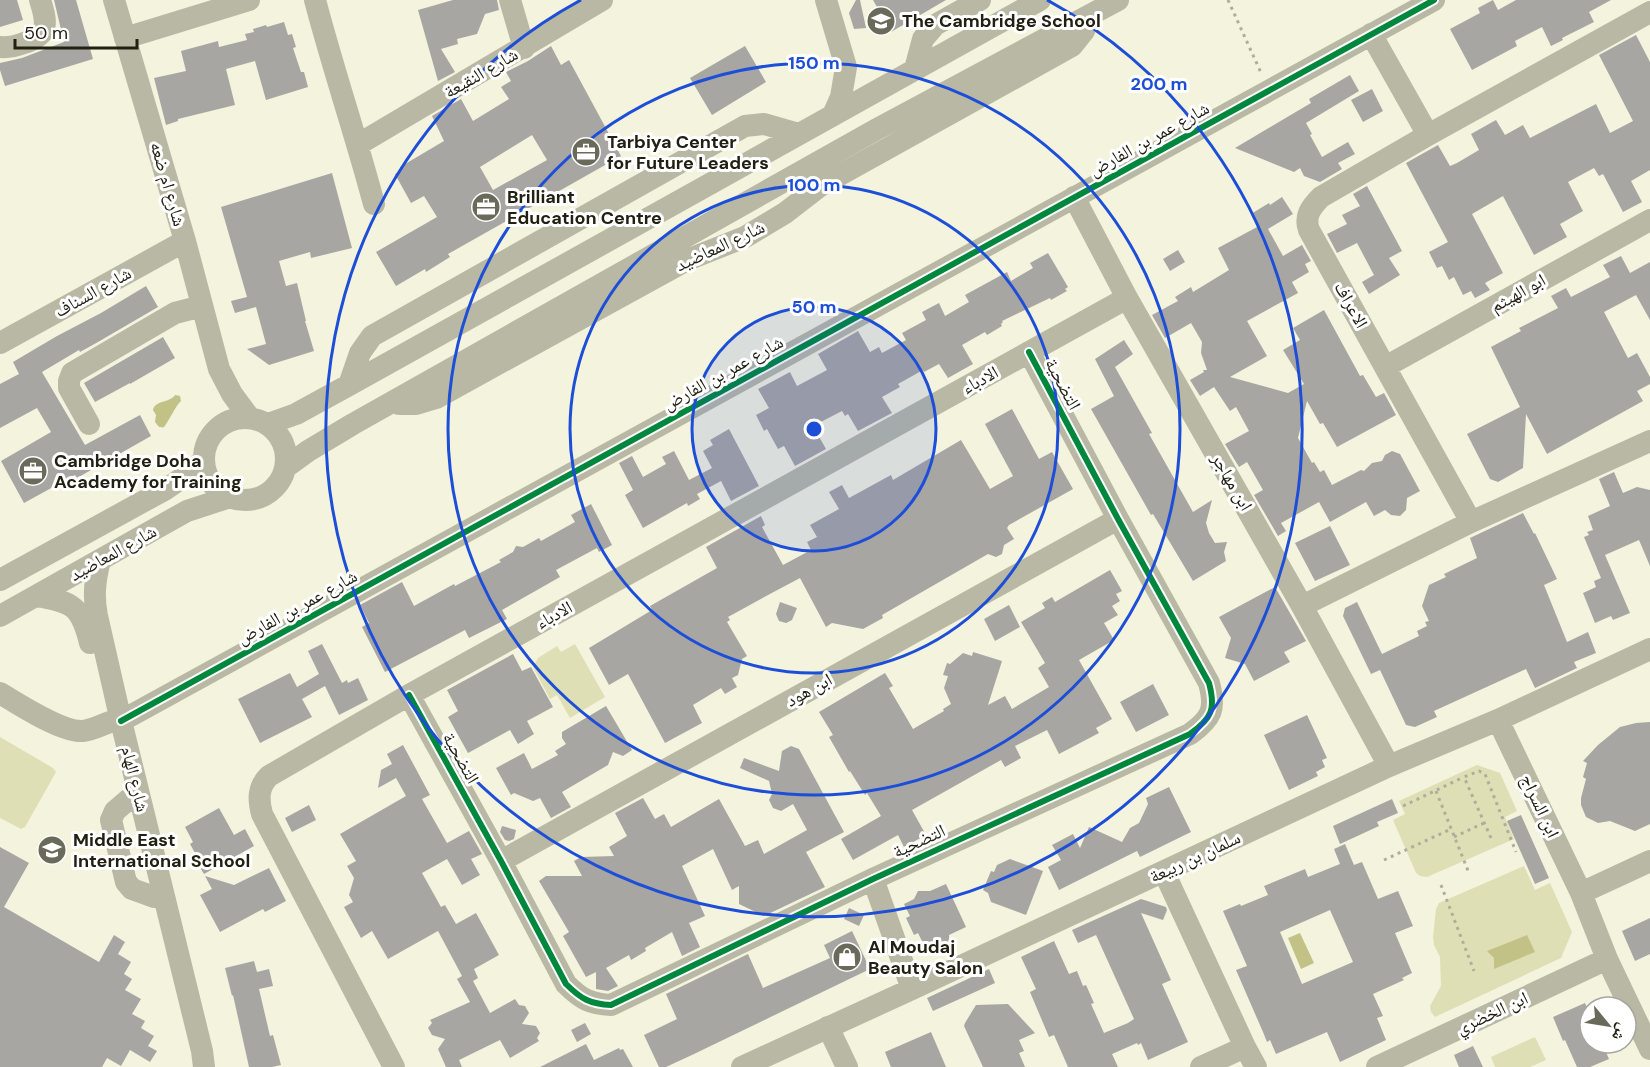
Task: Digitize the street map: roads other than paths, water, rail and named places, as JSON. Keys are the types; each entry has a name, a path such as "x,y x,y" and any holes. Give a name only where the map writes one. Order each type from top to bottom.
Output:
{"street":[{"path":"0,47 7,48 37,39 42,33 46,19 40,0"},
{"name":"شارع ام ضعه","path":"114,0 185,241 219,369 232,394 258,421"},
{"path":"125,38 249,0"},
{"path":"315,0 374,204"},
{"path":"510,0 524,48"},
{"name":"شارع النقيعة","path":"358,144 602,0"},
{"path":"826,0 846,67 841,97 833,115"},
{"path":"258,421 277,432 284,443 286,467 280,481 271,491 258,498 244,500 230,497 217,489 207,475 204,460 209,438 231,420 258,421 296,414 1040,0"},
{"name":"شارع المعاضيد","path":"286,467 308,451 389,404 877,129 1118,0"},
{"name":"شارع عمر بن الفارض","path":"0,693 66,728 84,731 115,721 1434,0"},
{"path":"915,69 923,39 935,25 972,2"},
{"name":"الاعراف","path":"1471,522 1309,230 1307,224 1309,211 1321,197 1650,12"},
{"path":"1371,34 1428,135"},
{"path":"846,67 865,80 885,86"},
{"path":"350,385 360,353 372,336 746,126 764,124 799,134"},
{"name":"ابن مهاجر","path":"1074,197 1127,298 1302,606 1389,766"},
{"name":"ابو الهيثم","path":"1385,367 1650,220"},
{"name":"شارع السناف","path":"0,343 185,241"},
{"name":"الادباء","path":"394,1067 262,813 259,799 264,781 409,696 1127,298"},
{"path":"89,424 69,388 72,374 175,313 202,306"},
{"name":"التضحية","path":"409,696 501,861 566,984 576,995 587,1001 611,1005 873,879 1190,734 1202,725 1209,715 1214,701 1209,683 1029,352"},
{"name":"شارع ام ضعه","path":"216,430 220,407 219,369"},
{"path":"1302,606 1471,522 1650,441"},
{"name":"شارع المعاضيد","path":"0,580 166,489 204,460"},
{"name":"شارع المعاضيد","path":"0,616 187,511 230,497"},
{"name":"ابن هود","path":"501,861 1118,519"},
{"name":"شارع الهام","path":"100,560 95,581 94,601 129,799 192,1048 202,1067"},
{"name":"شارع الهام","path":"36,596 65,603 77,610 85,621 115,721 202,1051 202,1067"},
{"name":"سلمان بن ربيعة","path":"741,1067 1389,766 1498,720 1650,649"},
{"name":"ابن السراج","path":"1498,720 1581,893 1607,959 1650,1050"},
{"path":"1581,893 1650,861"},
{"path":"1164,872 1256,1067"},
{"path":"873,879 912,989"},
{"name":"ابن الخضري","path":"1377,1067 1607,959"},
{"path":"828,1027 847,1067"},
{"path":"1201,1067 1245,1047"},
{"path":"1645,1067 1650,1065"}],"place":[{"name":"The Cambridge School","path":"881,21"},
{"name":"Tarbiya Center for Future Leaders","path":"586,152"},
{"name":"Brilliant Education Centre","path":"486,207"},
{"name":"Cambridge Doha Academy for Training","path":"33,471"},
{"name":"Middle East International School","path":"52,850"},
{"name":"Al Moudaj Beauty Salon","path":"847,957"}]}
